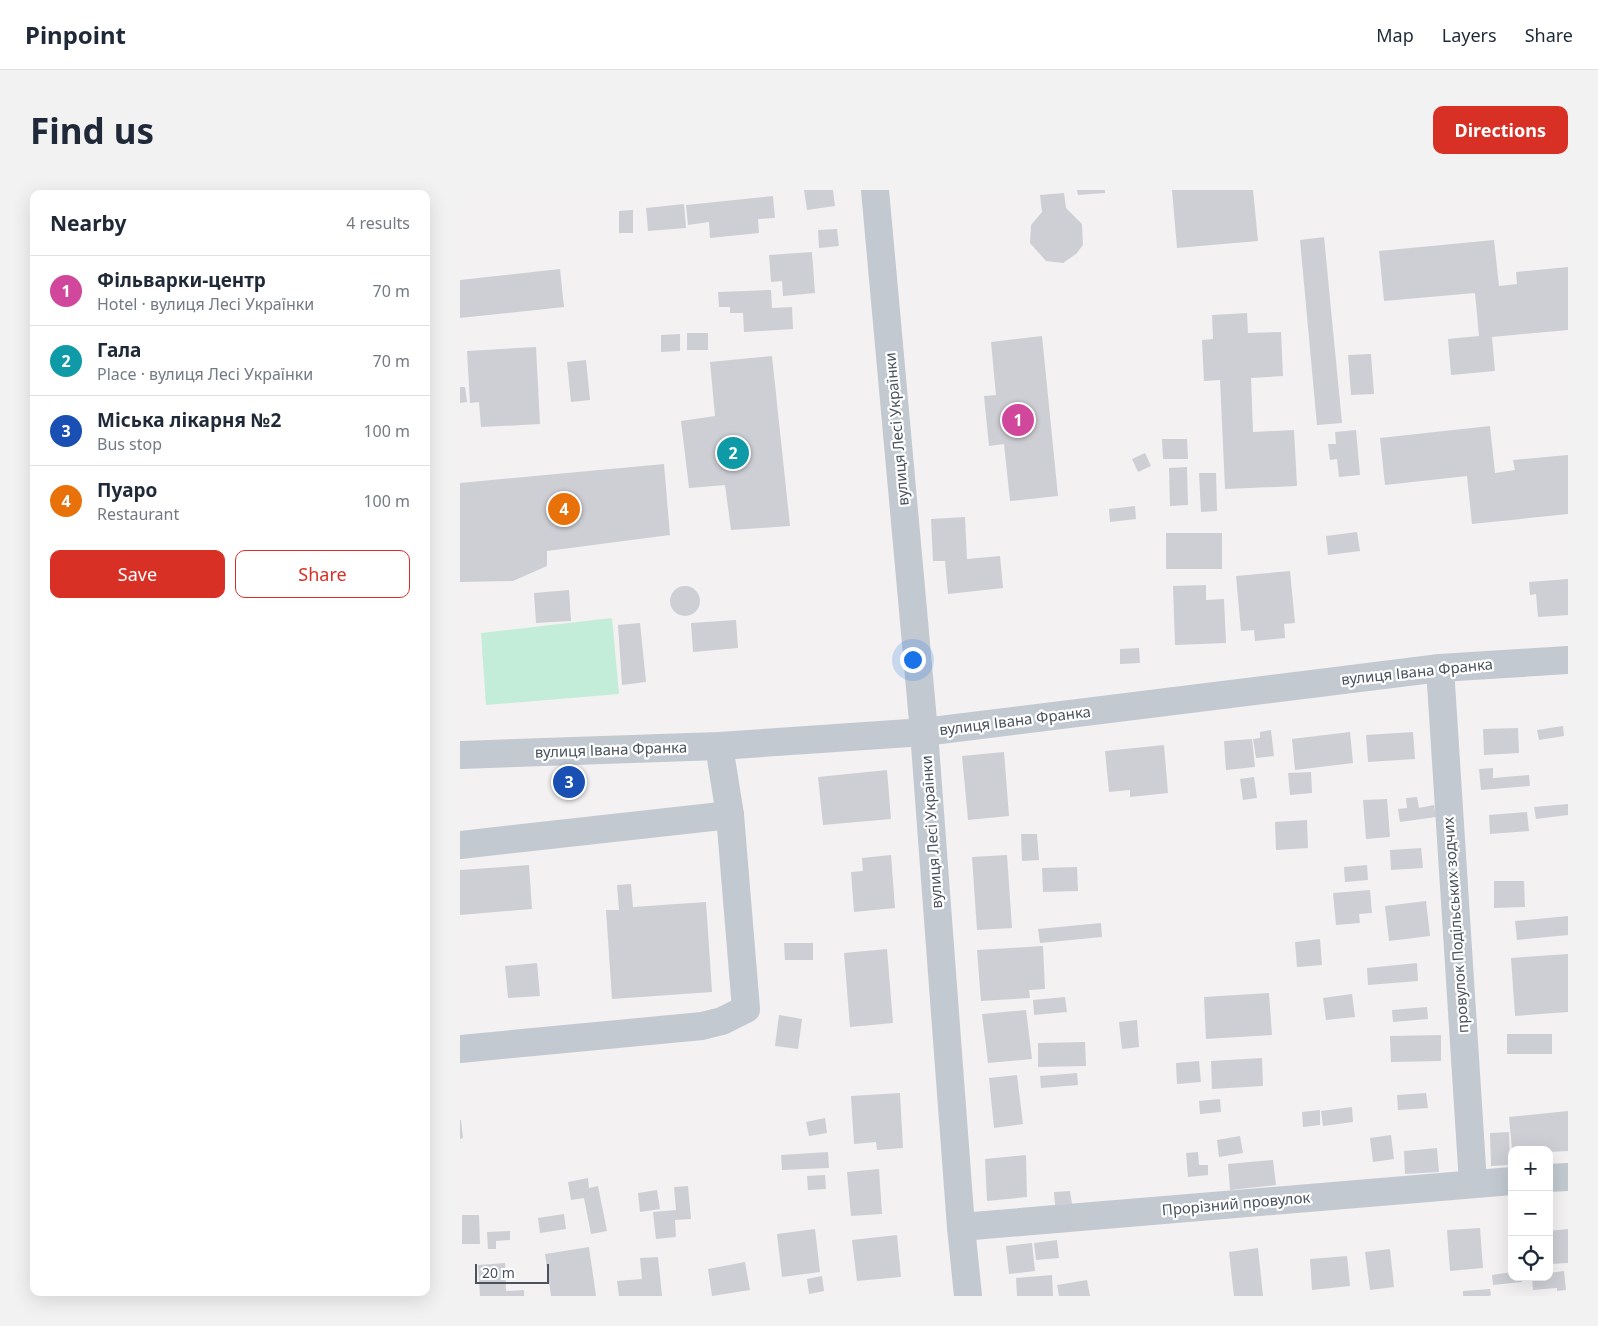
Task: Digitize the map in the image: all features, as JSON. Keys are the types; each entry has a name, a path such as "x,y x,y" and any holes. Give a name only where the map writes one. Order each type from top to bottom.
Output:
{"street":[{"name":"вулиця Лесі Українки","path":"875,190 924,732 961,1227 968,1296"},
{"name":"вулиця Івана Франка","path":"460,755 719,746 924,732 1440,668 1568,660"},
{"name":"провулок Подільських зодчих","path":"1440,668 1473,1183"},
{"path":"460,1049 702,1026 722,1021 746,1009 730,815 719,746"},
{"path":"460,845 730,815"},
{"path":"1553,1178 1568,1177"},
{"name":"Прорізний провулок","path":"961,1227 1508,1181"}],"green space":[{"path":"612,618 619,694 486,705 481,633"}],"building":[{"path":"804,190 833,190 835,206 807,210"},
{"path":"1077,190 1105,190 1105,193 1078,195"},
{"path":"1172,190 1253,190 1258,241 1177,248"},
{"path":"1064,193 1066,208 1082,224 1083,245 1076,254 1063,263 1046,261 1030,243 1031,225 1042,212 1040,195"},
{"path":"773,196 775,218 758,219 759,233 710,238 709,222 688,225 686,205"},
{"path":"684,204 686,228 648,231 646,208"},
{"path":"633,210 633,233 619,233 619,211"},
{"path":"837,229 839,246 819,248 818,230"},
{"path":"1324,237 1342,423 1317,425 1300,240"},
{"path":"1494,240 1499,286 1517,284 1516,272 1568,267 1568,330 1492,337 1495,371 1451,375 1448,339 1479,336 1475,293 1384,301 1379,251"},
{"path":"812,252 815,293 783,296 782,281 771,282 769,255"},
{"path":"560,269 564,307 460,318 460,280"},
{"path":"771,290 772,308 792,307 793,329 744,332 743,313 730,313 730,307 719,307 718,292"},
{"path":"1247,313 1248,333 1281,332 1283,376 1251,378 1253,432 1294,430 1297,486 1225,489 1220,380 1204,381 1202,340 1213,339 1212,315"},
{"path":"687,333 708,333 708,350 687,350"},
{"path":"680,334 680,351 661,352 661,335"},
{"path":"1042,336 1058,496 1010,501 1004,444 989,446 984,396 996,395 991,342"},
{"path":"536,347 540,424 481,427 479,402 470,403 467,351"},
{"path":"1371,354 1374,394 1351,395 1348,355"},
{"path":"772,356 790,526 731,530 725,485 689,488 681,421 715,416 710,362"},
{"path":"586,360 590,400 571,402 567,362"},
{"path":"460,387 465,387 467,402 460,403"},
{"path":"1490,426 1495,473 1515,470 1513,460 1568,455 1568,514 1472,524 1467,476 1385,485 1380,438"},
{"path":"1356,430 1360,475 1339,477 1337,459 1330,460 1328,444 1336,444 1335,432"},
{"path":"1162,439 1187,439 1188,459 1163,459"},
{"path":"1145,453 1151,466 1138,472 1132,459"},
{"path":"664,464 670,535 547,551 547,566 513,581 460,582 460,483"},
{"path":"1187,467 1188,505 1170,506 1169,468"},
{"path":"1199,473 1216,473 1217,511 1201,512"},
{"path":"1135,506 1136,519 1110,522 1109,509"},
{"path":"965,517 967,559 1000,556 1003,588 948,594 945,561 933,561 931,519"},
{"path":"1357,532 1360,551 1328,555 1326,536"},
{"path":"1166,533 1222,533 1222,569 1166,569"},
{"path":"1290,571 1295,623 1284,624 1285,638 1255,641 1254,630 1241,631 1236,576"},
{"path":"1568,579 1568,615 1538,617 1536,594 1530,595 1529,582"},
{"path":"1206,585 1206,600 1224,599 1226,643 1175,645 1173,586"},
{"path":"685,586 691,587 699,595 699,607 691,615 685,616 679,615 671,607 670,601 671,595 679,587"},
{"path":"569,590 571,621 536,623 534,593"},
{"path":"736,620 738,648 693,652 691,623"},
{"path":"640,623 646,682 622,685 618,625"},
{"path":"1139,648 1140,663 1120,664 1120,649"},
{"path":"1563,726 1564,736 1539,740 1537,730"},
{"path":"1518,728 1519,753 1484,755 1483,729"},
{"path":"1271,730 1274,756 1256,758 1253,739 1260,738 1260,732"},
{"path":"1350,732 1353,763 1295,770 1292,739"},
{"path":"1413,732 1415,759 1368,762 1366,735"},
{"path":"1252,739 1255,767 1226,770 1224,741"},
{"path":"1164,745 1168,793 1130,797 1130,790 1109,792 1105,751"},
{"path":"1004,752 1009,816 968,820 962,756"},
{"path":"1493,768 1493,778 1529,775 1530,786 1481,790 1479,769"},
{"path":"887,770 891,819 823,825 818,777"},
{"path":"1311,772 1312,793 1290,795 1288,773"},
{"path":"1254,777 1257,798 1243,800 1240,779"},
{"path":"1417,797 1419,808 1434,805 1436,817 1400,822 1398,809 1407,808 1406,798"},
{"path":"1387,799 1390,837 1366,839 1363,800"},
{"path":"1568,804 1568,815 1536,819 1534,807"},
{"path":"1527,812 1529,831 1490,834 1489,815"},
{"path":"1307,820 1308,848 1276,850 1275,822"},
{"path":"1021,834 1037,834 1039,860 1022,861"},
{"path":"1421,848 1423,868 1391,870 1390,850"},
{"path":"891,855 895,908 854,912 851,872 863,871 862,858"},
{"path":"1007,855 1012,928 977,930 972,857"},
{"path":"529,865 532,909 460,915 460,870"},
{"path":"1367,865 1368,880 1345,882 1344,867"},
{"path":"1077,867 1078,891 1043,892 1042,868"},
{"path":"1494,881 1524,881 1525,907 1494,908"},
{"path":"631,884 633,907 706,902 712,992 612,999 606,910 619,910 617,885"},
{"path":"1370,890 1372,913 1359,914 1360,923 1336,925 1333,893"},
{"path":"1426,901 1430,936 1389,941 1385,906"},
{"path":"1568,916 1568,935 1517,940 1515,921"},
{"path":"1101,923 1102,937 1040,943 1038,929"},
{"path":"1320,939 1322,965 1297,967 1295,942"},
{"path":"784,943 813,943 813,960 785,960"},
{"path":"1043,946 1045,989 1029,990 1030,998 981,1001 977,950"},
{"path":"887,949 893,1023 850,1027 844,953"},
{"path":"1568,954 1568,1012 1515,1016 1511,958"},
{"path":"537,963 540,996 508,998 505,966"},
{"path":"1417,963 1418,981 1368,985 1367,968"},
{"path":"1269,993 1272,1035 1206,1039 1204,997"},
{"path":"1352,994 1355,1017 1326,1020 1323,998"},
{"path":"1065,997 1067,1012 1034,1015 1033,1000"},
{"path":"1427,1007 1428,1019 1393,1022 1392,1010"},
{"path":"1026,1010 1032,1059 988,1063 982,1014"},
{"path":"779,1015 802,1019 798,1049 775,1046"},
{"path":"1137,1020 1139,1047 1122,1049 1119,1022"},
{"path":"1507,1034 1552,1034 1552,1054 1507,1054"},
{"path":"1441,1035 1441,1061 1391,1062 1390,1036"},
{"path":"1085,1042 1086,1066 1038,1067 1038,1043"},
{"path":"1262,1058 1263,1086 1212,1089 1211,1061"},
{"path":"1199,1061 1201,1082 1177,1084 1176,1063"},
{"path":"1077,1073 1078,1085 1041,1088 1040,1076"},
{"path":"1017,1075 1023,1124 994,1128 989,1078"},
{"path":"900,1093 903,1148 877,1150 876,1142 854,1144 851,1096"},
{"path":"1426,1093 1428,1108 1398,1110 1397,1095"},
{"path":"1220,1099 1221,1112 1200,1114 1199,1101"},
{"path":"1352,1107 1353,1122 1323,1126 1321,1111"},
{"path":"1320,1110 1320,1125 1303,1127 1302,1112"},
{"path":"1568,1111 1568,1151 1553,1152 1553,1146 1512,1146 1509,1117"},
{"path":"825,1118 827,1133 809,1136 806,1122"},
{"path":"460,1120 463,1138 460,1139"},
{"path":"1509,1132 1508,1165 1491,1166 1490,1133"},
{"path":"1391,1135 1394,1159 1373,1162 1370,1138"},
{"path":"1240,1136 1243,1153 1219,1157 1217,1140"},
{"path":"1437,1148 1439,1172 1405,1174 1404,1151"},
{"path":"828,1152 829,1168 782,1170 781,1155"},
{"path":"1198,1152 1199,1165 1208,1165 1208,1175 1188,1177 1186,1153"},
{"path":"1026,1155 1027,1197 987,1201 985,1159"},
{"path":"1273,1160 1276,1185 1230,1190 1228,1164"},
{"path":"879,1169 882,1214 851,1216 847,1172"},
{"path":"825,1175 826,1189 808,1190 807,1176"},
{"path":"588,1178 589,1188 598,1186 607,1231 591,1234 584,1198 571,1200 568,1182"},
{"path":"688,1186 691,1219 675,1220 676,1237 656,1239 653,1212 676,1210 674,1187"},
{"path":"657,1190 660,1209 640,1212 638,1193"},
{"path":"1070,1191 1072,1204 1055,1205 1054,1192"},
{"path":"564,1214 566,1229 540,1233 538,1218"},
{"path":"462,1215 479,1215 480,1244 462,1244"},
{"path":"1480,1228 1483,1268 1450,1271 1447,1230"},
{"path":"815,1229 820,1272 782,1277 777,1234"},
{"path":"1568,1229 1568,1263 1553,1264 1553,1231"},
{"path":"510,1231 510,1240 496,1241 496,1249 488,1249 487,1232"},
{"path":"897,1235 901,1277 857,1281 852,1240"},
{"path":"1057,1240 1059,1258 1036,1260 1034,1243"},
{"path":"1032,1243 1035,1271 1009,1274 1006,1246"},
{"path":"589,1247 596,1296 551,1296 545,1254"},
{"path":"1258,1248 1263,1296 1234,1296 1229,1252"},
{"path":"1390,1249 1394,1287 1370,1290 1365,1252"},
{"path":"1347,1256 1350,1286 1312,1290 1310,1259"},
{"path":"658,1257 662,1296 619,1296 617,1281 642,1279 640,1258"},
{"path":"745,1262 750,1290 712,1296 708,1269"},
{"path":"505,1263 506,1291 524,1290 524,1296 480,1296 478,1265"},
{"path":"1564,1271 1566,1290 1557,1291 1557,1288 1533,1290 1532,1281 1553,1281 1553,1272"},
{"path":"1508,1273 1508,1281 1522,1282 1493,1285 1492,1275"},
{"path":"1052,1275 1053,1296 1017,1296 1016,1278"},
{"path":"822,1276 824,1291 809,1294 807,1279"},
{"path":"1087,1280 1090,1296 1059,1296 1057,1285"},
{"path":"1490,1289 1491,1295 1489,1296 1463,1296 1463,1291"}],"place":[{"name":"Фільварки-центр","path":"1018,420"},
{"name":"Гала","path":"733,453"},
{"name":"Пуаро","path":"564,509"},
{"name":"Міська лікарня №2","path":"569,782"}]}
